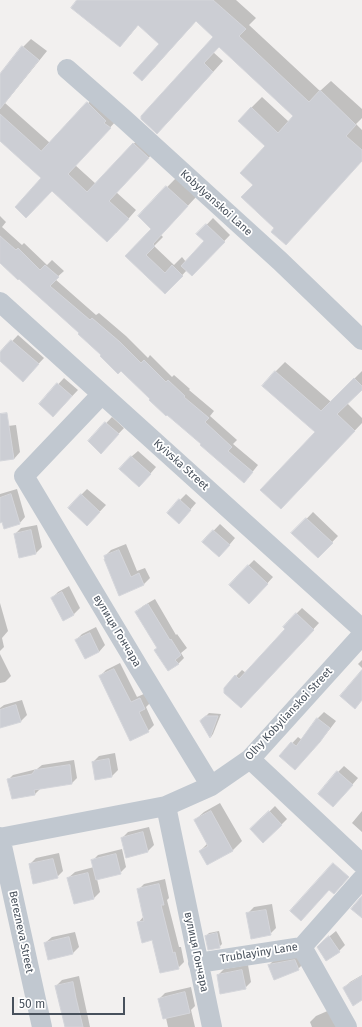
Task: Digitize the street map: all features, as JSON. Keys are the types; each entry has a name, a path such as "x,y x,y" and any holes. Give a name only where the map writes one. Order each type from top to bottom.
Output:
{"street":[{"name":"Kobylyanskoi Lane","path":"67,68 280,260 362,340"},
{"name":"Kyivska Street","path":"0,302 362,629"},
{"name":"вулиця Гончара","path":"102,394 24,476 211,786"},
{"name":"Olhy Kobylianskoi Street","path":"0,837 166,806 211,786 250,759 362,634"},
{"path":"250,759 362,864"},
{"name":"вулиця Гончара","path":"166,806 212,1027"},
{"name":"Berezneva Street","path":"0,837 42,1027"},
{"name":"Trublayiny Lane","path":"198,963 302,948 362,879"},
{"path":"302,948 347,1027"}],"building":[{"path":"77,0 213,0 246,29 239,36 309,102 320,90 356,125 346,136 362,150 362,161 286,245 271,232 274,228 241,197 253,185 240,173 265,146 238,121 251,107 278,133 293,116 219,47 204,63 213,72 157,134 141,119 141,116 213,37 196,21 142,81 133,73 159,44 138,25 120,47 71,8"},
{"path":"22,46 39,60 0,109 0,74"},
{"path":"87,102 106,121 104,123 111,128 68,174 87,192 133,143 149,158 109,201 129,219 107,242 52,191 26,218 15,207 41,178 0,141 0,114 41,151"},
{"path":"166,186 188,206 153,244 155,246 146,255 165,273 172,265 183,276 165,294 125,256 151,229 138,216"},
{"path":"206,224 225,242 192,276 181,266 204,241 196,234"},
{"path":"0,236 16,250 18,248 40,270 45,265 59,277 50,286 90,320 92,318 120,342 141,363 144,360 166,382 168,380 185,396 184,397 209,418 205,422 232,447 228,451 253,472 244,483 200,445 201,444 167,415 166,416 121,371 118,374 100,356 101,355 78,334 79,333 0,263"},
{"path":"11,340 39,364 23,382 0,361 0,352"},
{"path":"275,371 321,411 354,378 362,386 362,390 337,414 355,431 281,509 260,490 315,432 262,386"},
{"path":"57,383 72,396 53,417 39,404"},
{"path":"7,413 14,459 0,461 0,414"},
{"path":"105,422 119,434 101,454 88,441"},
{"path":"131,456 151,474 139,487 119,469"},
{"path":"11,494 20,524 4,529 2,522 0,523 0,498"},
{"path":"81,494 100,512 87,526 68,508"},
{"path":"179,499 191,510 179,524 167,513"},
{"path":"306,518 333,543 318,558 291,533"},
{"path":"31,530 36,554 19,558 14,534"},
{"path":"213,530 230,545 219,557 202,542"},
{"path":"119,550 131,577 139,573 144,585 119,596 104,556"},
{"path":"248,565 268,584 249,604 229,585"},
{"path":"62,592 74,615 63,621 51,598"},
{"path":"148,604 181,655 175,660 179,664 168,671 154,650 157,648 135,612"},
{"path":"296,613 314,630 241,708 224,693 224,688 235,675 239,679 285,629 283,627"},
{"path":"90,633 99,652 85,659 75,640"},
{"path":"114,669 131,702 140,698 145,709 139,712 149,732 130,741 99,676"},
{"path":"362,670 362,700 355,709 340,696"},
{"path":"16,705 21,722 0,728 0,710"},
{"path":"206,716 218,716 210,738 200,721"},
{"path":"317,718 330,728 320,742 295,770 279,756 291,742 296,746"},
{"path":"109,759 112,777 95,780 92,762"},
{"path":"70,765 72,784 34,790 35,795 12,799 7,779 32,774 35,770"},
{"path":"337,771 353,785 333,807 318,794"},
{"path":"211,811 233,851 207,865 199,851 208,846 194,820"},
{"path":"269,811 282,825 263,843 250,829"},
{"path":"143,832 148,852 126,858 121,838"},
{"path":"116,854 121,874 96,880 91,860"},
{"path":"53,859 58,878 33,884 29,864"},
{"path":"333,863 349,877 334,894 329,890 301,921 290,911"},
{"path":"88,873 94,899 74,904 67,878"},
{"path":"159,884 164,905 161,905 173,953 175,952 179,969 160,973 152,940 142,943 137,922 144,921 137,889"},
{"path":"362,896 362,918 351,909"},
{"path":"266,910 271,935 251,939 246,913"},
{"path":"217,933 220,948 208,950 205,936"},
{"path":"329,936 340,952 326,961 317,947"},
{"path":"69,937 73,954 48,960 44,943"},
{"path":"295,960 299,970 274,980 268,965"},
{"path":"242,970 246,989 220,994 217,975"},
{"path":"362,976 362,1000 353,1006 343,988"},
{"path":"73,982 83,1027 65,1027 55,986"},
{"path":"185,992 190,1013 163,1019 158,999"}]}
